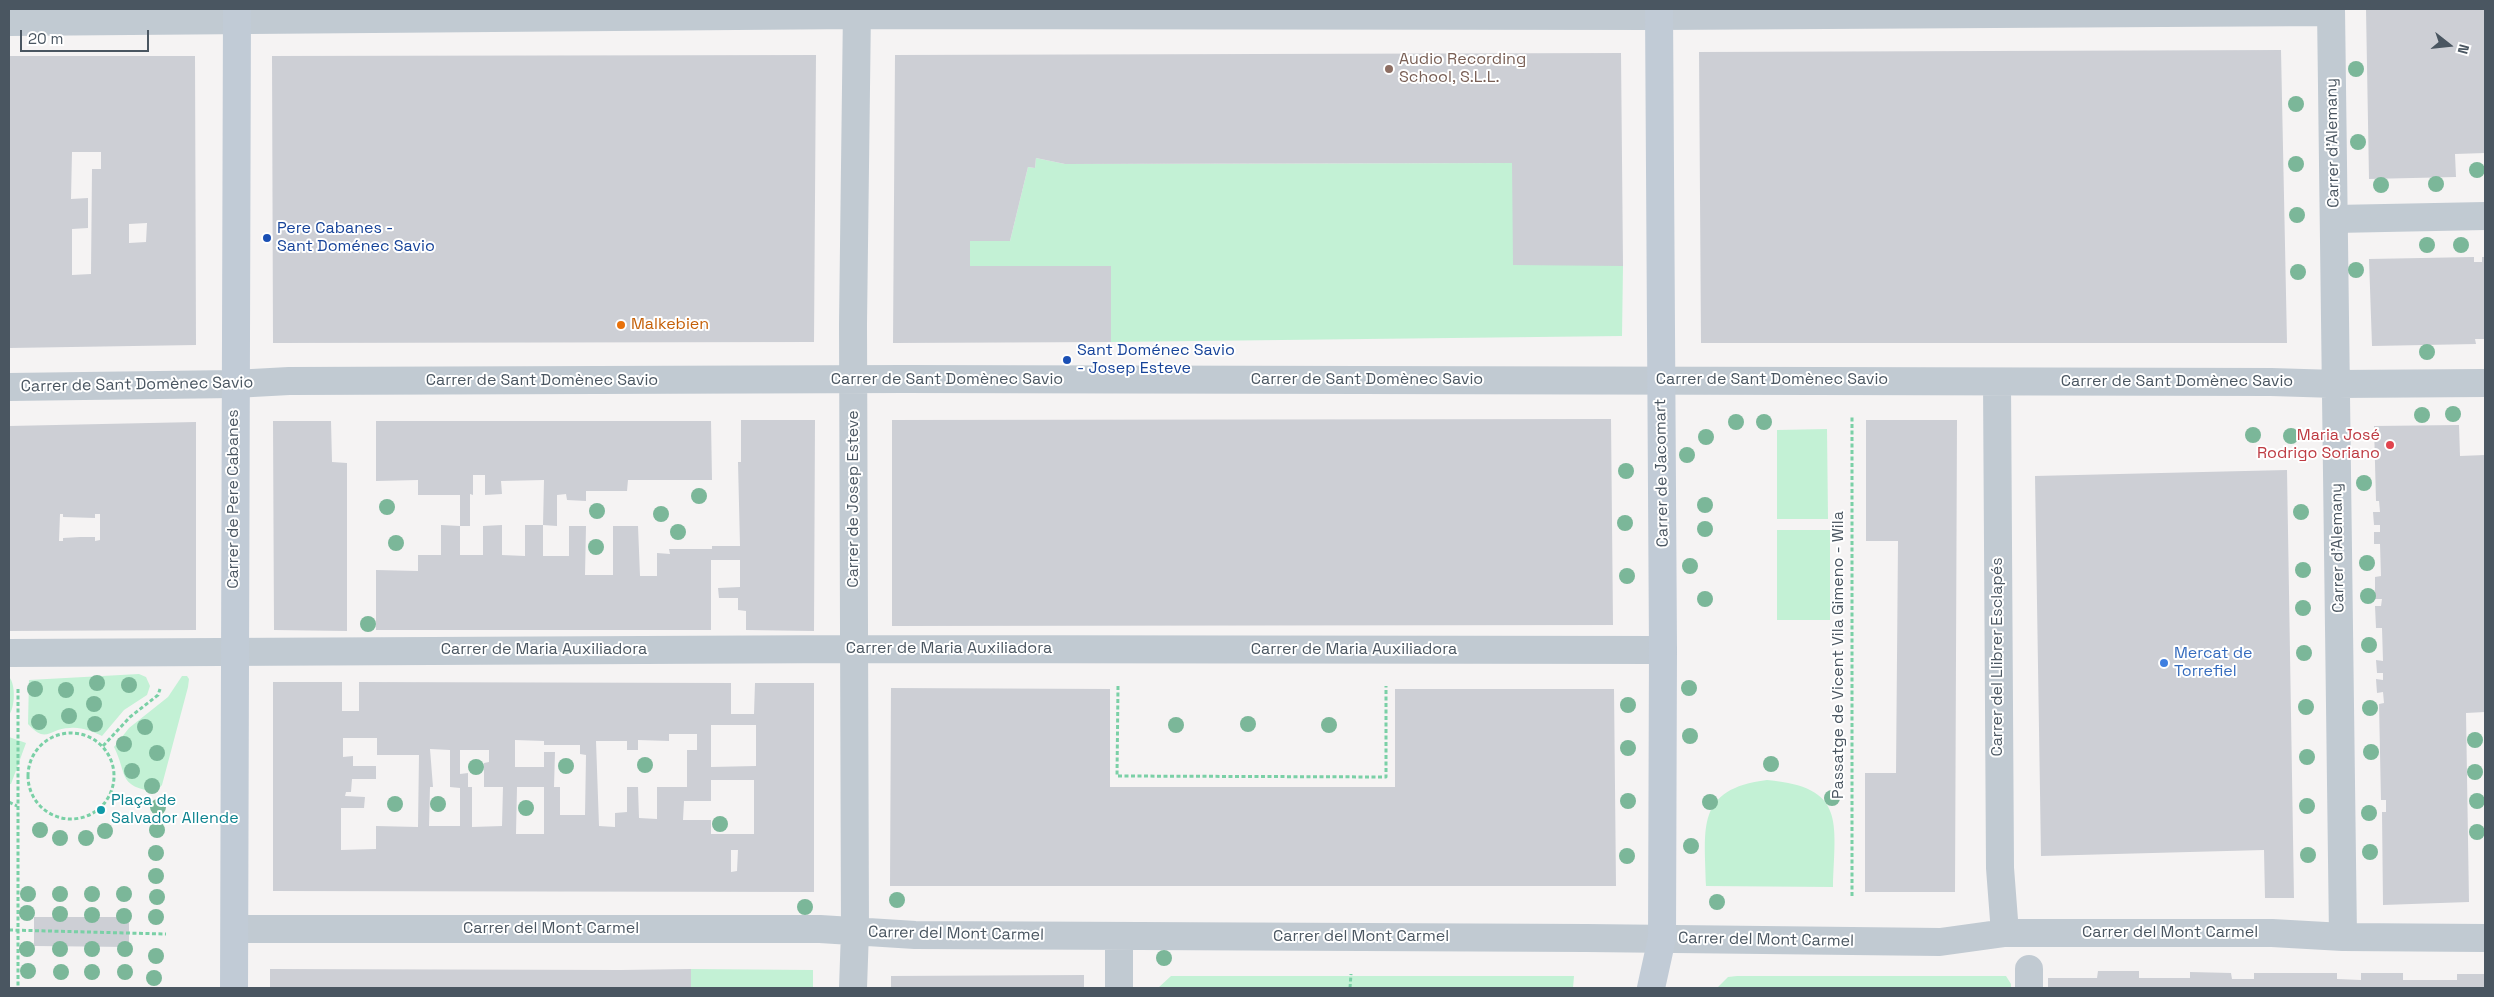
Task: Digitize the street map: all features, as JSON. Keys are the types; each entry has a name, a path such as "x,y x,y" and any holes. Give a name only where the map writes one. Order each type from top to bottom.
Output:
{"street":[{"path":"9,22 237,14 2331,10"},
{"name":"Carrer d'Alemany","path":"2331,10 2343,937"},
{"name":"Carrer de Josep Esteve","path":"853,988 855,931 854,380 857,12"},
{"name":"Carrer de Jacomart","path":"1651,988 1662,938 1663,650 1659,12"},
{"name":"Carrer de Pere Cabanes","path":"234,988 234,384 237,14"},
{"path":"2335,219 2485,216"},
{"name":"Carrer de Sant Domènec Savio","path":"9,387 234,384 289,381 1661,380 2271,382 2336,384 2485,382"},
{"name":"Carrer del Llibrer Esclapés","path":"1997,382 2000,868 2004,933"},
{"name":"Carrer de Maria Auxiliadora","path":"235,652 855,648 1663,650"},
{"path":"14,653 235,652"},
{"name":"Carrer del Mont Carmel","path":"235,929 820,929 915,935 1662,938 1940,942 2004,933 2272,933 2343,937 2485,938"},
{"path":"1119,936 1119,988"}],"path":[{"name":"Passatge de Vicent Vila Gimeno - Wila","path":"1852,414 1852,896"},
{"path":"103,746 130,717 158,695 165,679 168,652"},
{"path":"14,653 18,779 18,988"},
{"path":"1118,683 1117,776 1386,777 1386,683"},
{"path":"71,732 85,734 103,746 114,764 115,777 112,792 104,804 93,814 79,819 65,820 51,815 39,806 31,794 28,779 29,764 35,752 44,741 57,734 71,732"},
{"path":"18,779 28,779"},
{"path":"9,802 17,806"},
{"path":"9,930 166,934"},
{"path":"1350,988 1351,968"}],"green space":[{"path":"1036,158 1065,164 1512,163 1623,266 1622,336 1111,342 1110,266 970,266 970,241 1010,241 1028,167 1035,168"},
{"path":"1827,429 1828,519 1777,519 1777,430"},
{"path":"1777,530 1830,530 1830,620 1777,620"},
{"path":"139,674 146,677 150,686 147,695 124,710 102,736 79,728 63,729 44,734 34,730 28,724 29,680"},
{"path":"182,676 187,676 189,679 188,687 162,785 156,792 135,786 129,783 126,778 114,747 129,728 168,697"},
{"path":"9,677 13,685 14,696 13,707 9,715"},
{"path":"9,737 26,743 11,784 9,784"},
{"path":"1767,780 1793,784 1811,790 1823,800 1830,811 1834,826 1835,843 1833,887 1706,886 1706,829 1709,815 1716,802 1727,792 1744,785"},
{"path":"691,969 813,970 813,988 691,988"},
{"path":"1171,976 1574,976 1573,988 1158,988"},
{"path":"2006,976 2011,984 2011,988 1717,988 1728,977"}],"building":[{"path":"2366,9 2485,9 2485,153 2455,154 2456,177 2369,179"},
{"path":"2281,50 2287,343 1701,343 1699,52"},
{"path":"1621,53 1623,266 1513,265 1512,163 1065,164 1036,158 1035,168 1028,167 1010,241 970,241 970,266 1111,266 1111,342 893,343 895,55"},
{"path":"816,55 814,342 273,343 272,56"},
{"path":"9,56 195,56 196,345 9,348","holes":["72,152 101,152 101,169 92,169 91,274 72,275 72,229 88,228 88,198 71,199","147,223 146,242 129,243 129,224"]},
{"path":"2474,257 2474,262 2482,262 2482,257 2485,257 2485,339 2475,339 2476,344 2372,346 2369,259"},
{"path":"1611,419 1613,625 892,626 892,420"},
{"path":"741,420 815,420 814,631 746,630 746,611 738,610 738,598 719,598 718,588 740,587 740,560 711,560 711,630 376,630 376,570 418,571 418,555 441,555 441,525 460,526 460,555 483,555 483,526 502,525 502,555 525,556 525,525 543,525 543,556 569,556 569,526 586,526 585,575 613,575 613,526 638,526 640,576 657,576 657,553 670,554 669,549 712,549 712,546 740,546 738,462 741,462"},
{"path":"1866,420 1957,420 1955,892 1865,892 1865,773 1896,773 1898,541 1866,541"},
{"path":"273,421 331,421 332,462 347,463 347,631 274,630"},
{"path":"376,421 711,421 712,480 628,480 627,491 586,491 586,501 567,500 566,494 557,495 557,526 543,525 544,480 501,481 502,494 485,495 485,475 473,475 473,495 470,494 470,526 460,526 460,495 418,495 418,480 376,481"},
{"path":"196,422 196,630 9,631 9,426","holes":["60,514 63,514 63,517 95,518 95,514 100,514 100,540 95,541 95,537 80,537 63,538 63,541 59,541"]},
{"path":"2459,425 2460,456 2485,455 2485,712 2466,713 2469,902 2383,905 2382,812 2386,812 2386,800 2381,800 2379,704 2384,703 2383,692 2377,693 2376,679 2383,680 2383,673 2377,673 2376,660 2383,661 2382,628 2376,628 2375,606 2381,606 2382,599 2375,599 2375,577 2381,576 2380,544 2374,544 2374,532 2380,532 2380,525 2374,525 2373,512 2380,512 2379,501 2376,501 2374,426"},
{"name":"Mercat de Torrefiel","path":"2287,470 2294,898 2265,898 2264,850 2041,856 2035,476"},
{"path":"273,682 342,682 342,711 359,711 359,682 731,683 731,714 754,714 755,683 814,683 814,892 273,891","holes":["711,725 756,725 756,766 711,767","669,734 697,734 697,750 687,750 687,787 657,787 657,819 639,818 638,787 627,787 627,812 615,813 615,827 599,826 596,741 627,741 627,750 638,750 638,740 669,741","343,738 377,738 377,755 419,755 418,827 376,826 376,849 341,850 341,808 364,808 365,797 345,796 346,792 351,792 352,779 376,779 376,766 353,766 353,756 343,757","515,740 544,741 544,745 580,745 580,754 586,755 585,815 560,815 560,787 554,787 555,752 544,752 544,767 515,767","430,749 450,750 450,787 460,788 460,826 429,826 430,787 433,787","460,750 489,750 489,762 484,763 484,787 503,787 502,826 472,827 472,787 468,787 468,773 460,774","711,780 754,780 754,834 711,834 711,820 683,820 684,801 711,801","517,787 544,787 544,834 516,834","731,850 738,850 737,871 731,872"]},
{"path":"891,688 1110,689 1110,787 1395,787 1395,689 1614,689 1616,886 890,886"},
{"path":"34,917 129,917 129,947 34,946"},
{"path":"270,969 691,969 691,988 270,988"},
{"path":"2098,971 2139,971 2139,978 2190,978 2190,972 2231,973 2232,979 2254,979 2254,973 2337,973 2337,979 2361,980 2361,973 2403,973 2403,980 2457,980 2457,974 2485,974 2485,988 2048,988 2048,978 2097,978"},
{"path":"1084,975 1084,988 891,988 891,976"}],"place":[{"name":"Audio Recording School, S.L.L.","path":"1389,69"},
{"name":"Pere Cabanes - Sant Doménec Savio","path":"267,238"},
{"name":"Malkebien","path":"621,325"},
{"name":"Sant Doménec Savio - Josep Esteve","path":"1067,360"},
{"name":"Maria José Rodrigo Soriano","path":"2390,445"},
{"name":"Mercat de Torrefiel","path":"2164,663"},
{"name":"Plaça de Salvador Allende","path":"101,810"}]}
